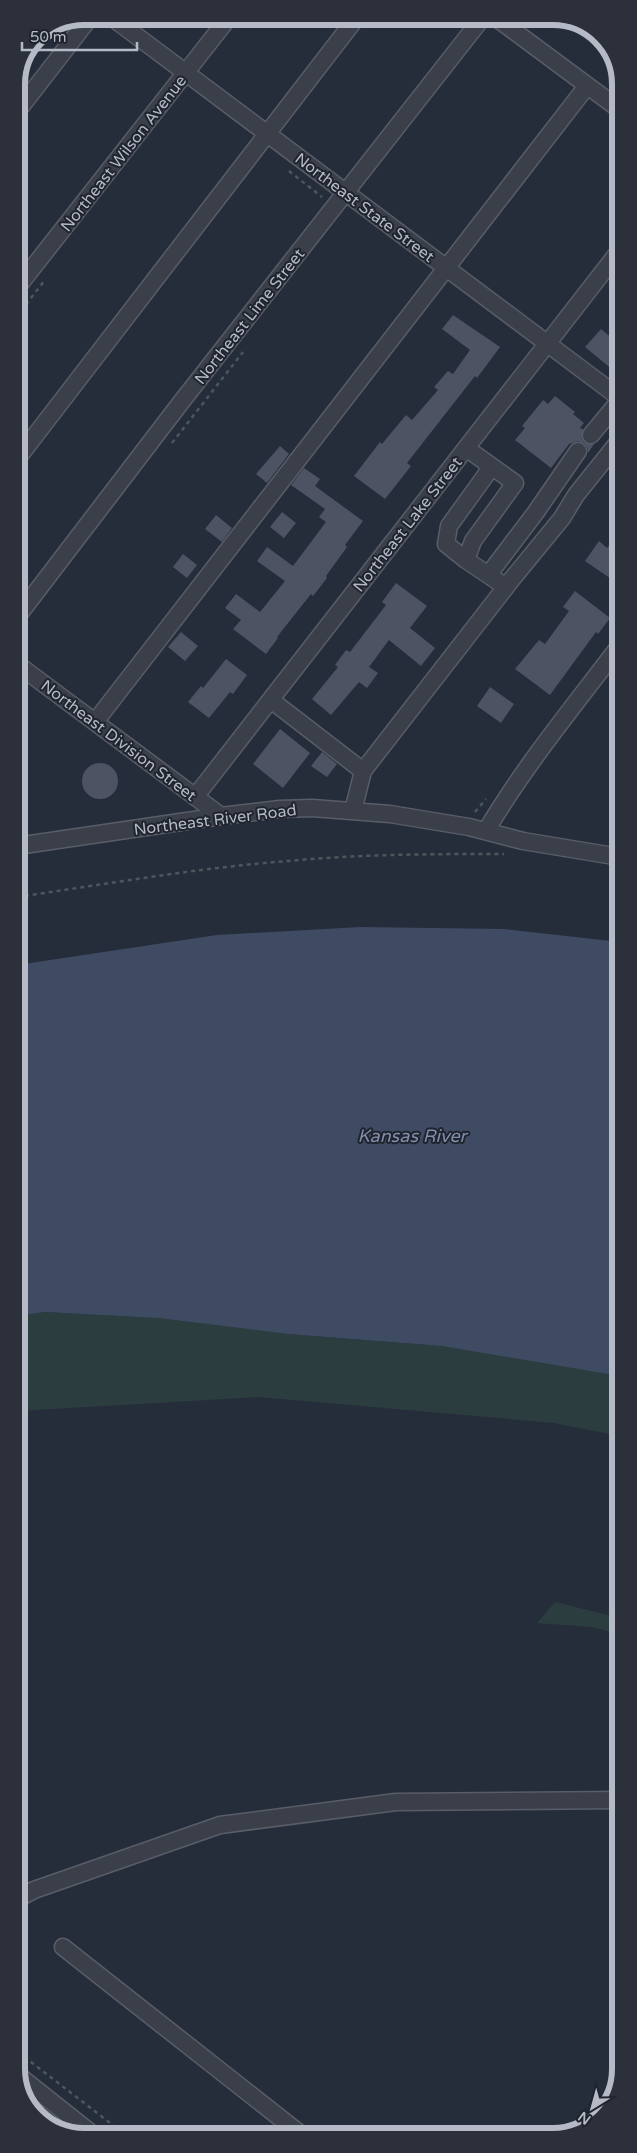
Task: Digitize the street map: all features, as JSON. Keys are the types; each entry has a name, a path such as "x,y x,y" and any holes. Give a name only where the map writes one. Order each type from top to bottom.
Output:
{"street":[{"path":"25,101 84,25"},
{"name":"Northeast State Street","path":"122,25 612,393"},
{"name":"Northeast Wilson Avenue","path":"25,278 223,25"},
{"path":"25,447 349,25"},
{"name":"Northeast Lime Street","path":"25,607 345,192 477,25"},
{"path":"506,25 612,104"},
{"path":"95,722 587,86"},
{"name":"Northeast Lake Street","path":"195,797 547,344 612,250"},
{"path":"591,435 612,409"},
{"path":"466,448 515,483 472,541 466,560"},
{"path":"353,811 363,770 562,518 576,495 612,450"},
{"path":"489,574 536,512 578,451"},
{"path":"487,463 488,472 448,526 446,544 506,587"},
{"path":"486,831 506,797 612,656"},
{"name":"Northeast Division Street","path":"25,670 220,816"},
{"path":"271,700 363,770"},
{"name":"Northeast River Road","path":"25,845 220,816 280,809 312,808 400,816 486,831 523,841 612,856"},
{"path":"25,1895 34,1890 220,1825 396,1802 612,1800"},
{"path":"63,1947 293,2128"},
{"path":"26,2081 86,2128"}],"path":[{"path":"286,169 323,198"},
{"path":"25,896 221,868 287,861 353,856 504,854"},
{"path":"25,2057 116,2128"}],"shaded area":[{"path":"45,1312 158,1318 288,1334 442,1346 611,1373 612,1434 554,1423 259,1397 25,1411 25,1315"},
{"path":"555,1602 612,1616 612,1632 592,1627 537,1623"}],"water":[{"name":"Kansas River","path":"360,927 504,929 612,941 612,1375 442,1346 288,1334 158,1318 45,1312 25,1315 25,964 217,935"}],"building":[{"path":"453,315 500,347 407,463 411,466 385,499 354,476 380,442 382,444 406,415 412,420 438,390 434,387 448,371 453,374 470,350 442,329"},
{"path":"601,329 612,338 612,369 585,347"},
{"path":"555,396 575,412 573,414 584,423 580,428 583,429 582,438 584,442 594,444 588,453 587,447 583,443 578,441 569,444 551,468 515,440 525,428 522,426 543,400 548,404"},
{"path":"280,446 289,454 267,483 256,474"},
{"path":"304,468 320,479 315,486 363,521 345,545 347,547 326,576 327,578 313,596 311,594 266,654 233,629 241,620 225,608 236,594 260,612 285,581 257,561 267,547 293,566 326,522 319,517 325,509 291,485"},
{"path":"282,512 296,523 284,538 270,527"},
{"path":"216,515 232,528 222,542 205,529"},
{"path":"599,541 607,548 612,542 612,580 585,561"},
{"path":"183,554 197,565 187,578 173,567"},
{"path":"396,583 427,606 410,628 435,648 421,666 389,640 369,667 378,673 367,688 359,682 331,715 312,699 338,667 335,665 346,650 350,652 386,605 382,602"},
{"path":"575,591 610,618 598,634 596,632 550,695 515,669 539,640 545,644 569,611 563,607"},
{"path":"181,632 198,646 185,661 168,647"},
{"path":"226,659 247,675 233,694 230,692 209,718 188,702 201,686 203,688"},
{"path":"490,687 514,704 501,723 477,706"},
{"path":"280,729 310,753 283,788 253,764"},
{"path":"322,752 337,764 327,777 311,766"},
{"path":"100,763 113,768 118,781 113,794 100,799 87,794 82,781 87,768"}]}
